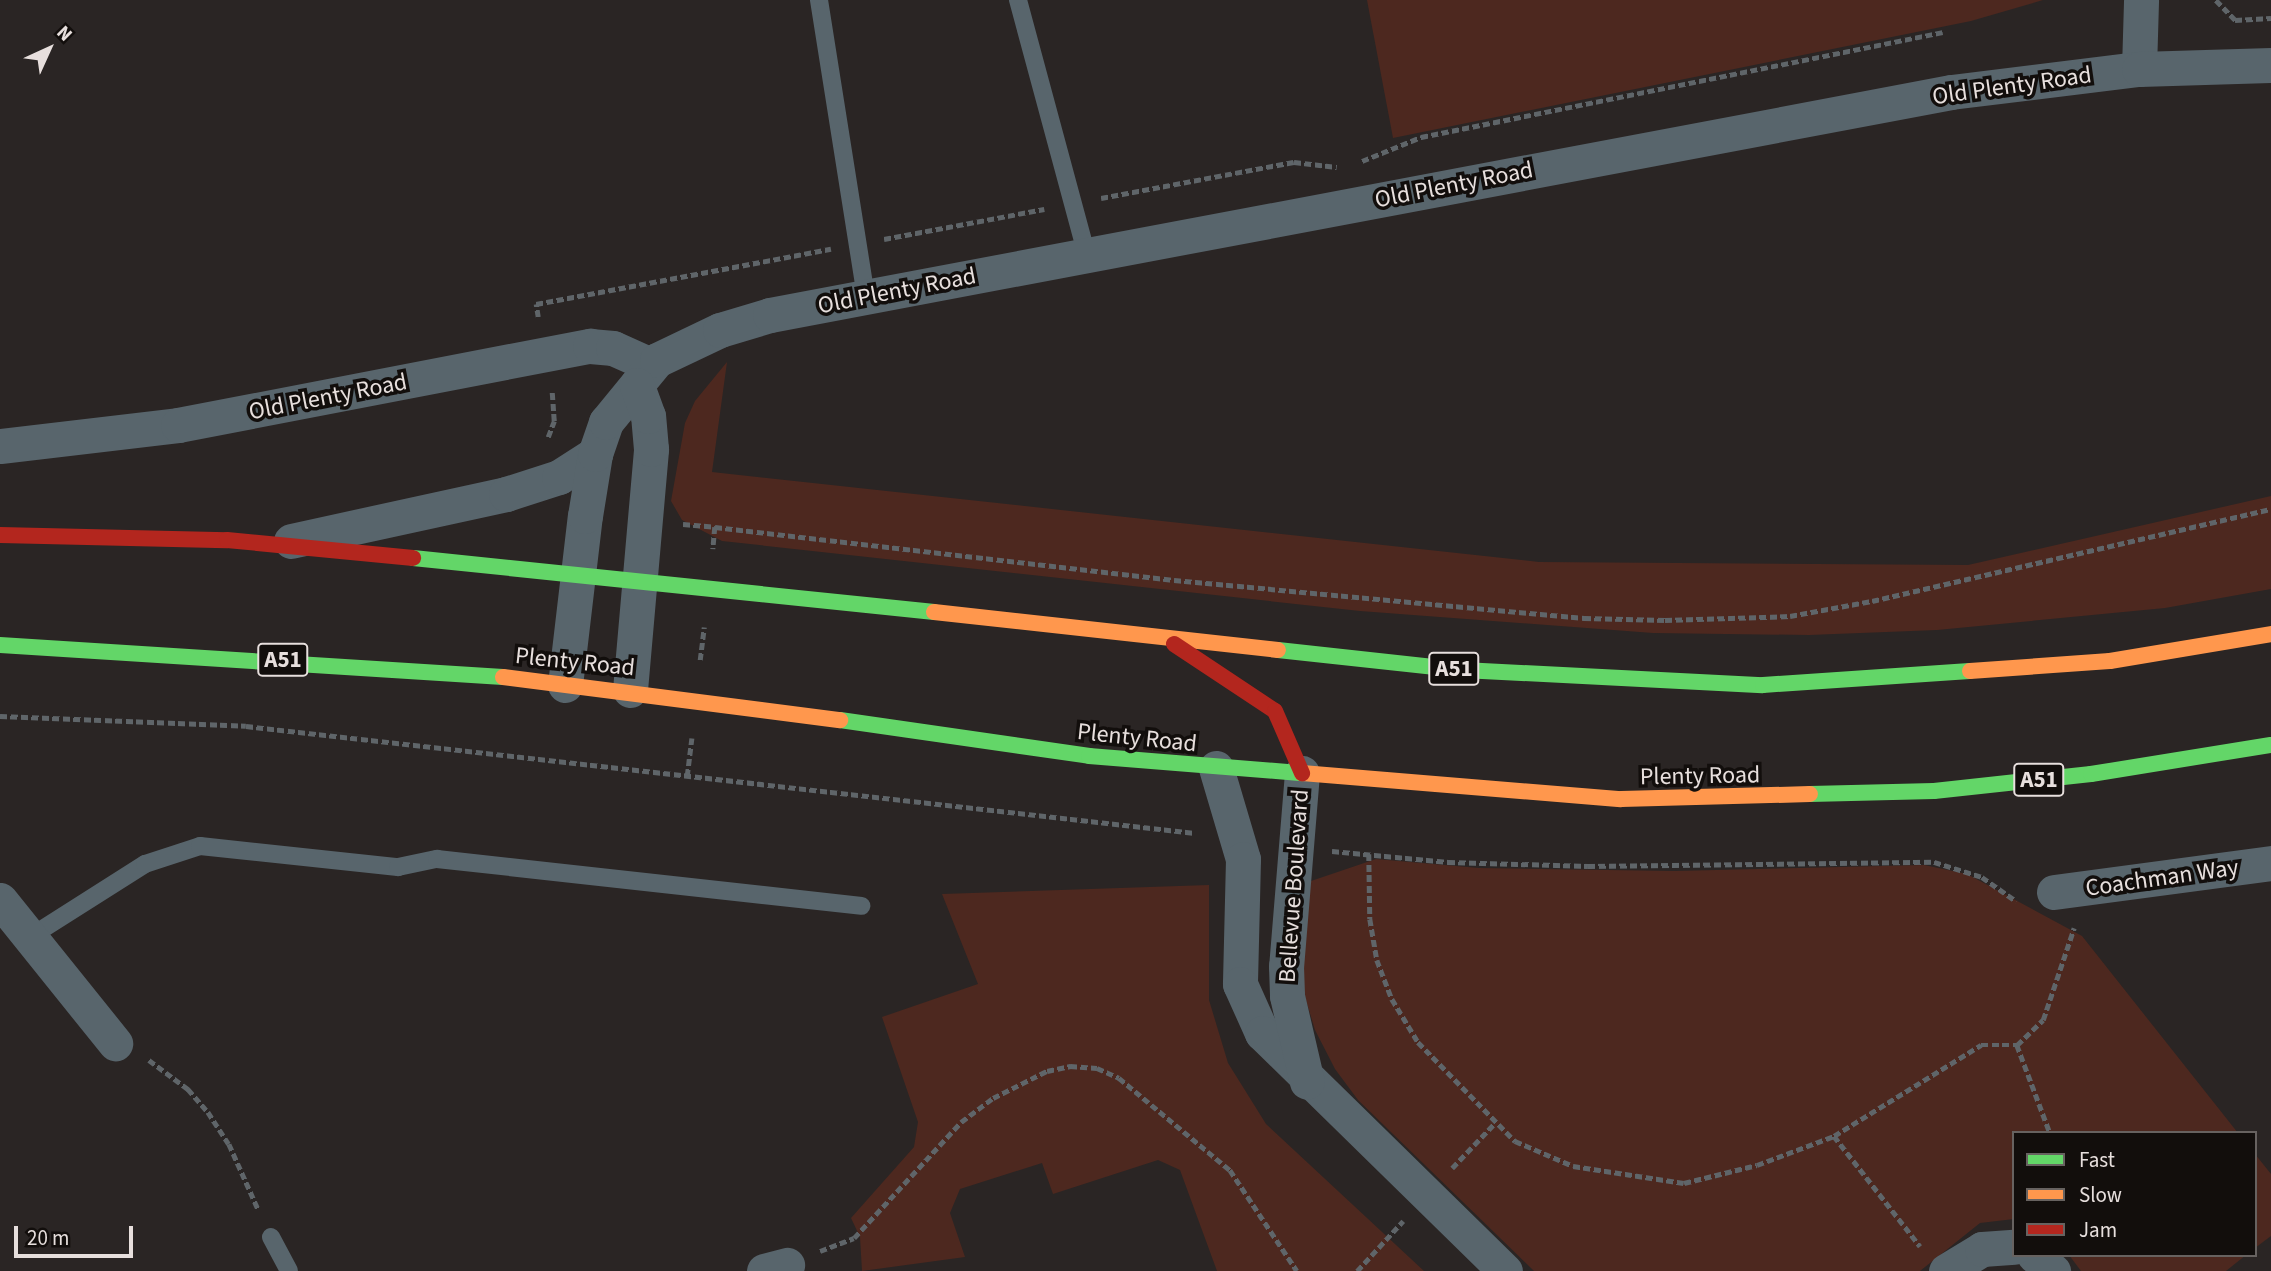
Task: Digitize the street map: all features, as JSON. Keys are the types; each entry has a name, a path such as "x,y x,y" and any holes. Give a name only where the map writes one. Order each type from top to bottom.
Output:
{"highway":[{"name":"A51","path":"0,535 270,545 577,573 1463,670 1763,685 2110,661 2271,634"},
{"path":"1167,639 1267,703 1286,727 1302,773"},
{"name":"Plenty Road","path":"0,645 412,667 630,690 951,740 1216,768 1621,799 1806,798 1934,791 2078,775 2271,745"}],"street":[{"path":"2139,69 2141,0"},
{"name":"Old Plenty Road","path":"565,684 577,573 595,454 606,422 644,375 683,345 743,322 1692,138 1951,92 2139,69 2271,65"},
{"name":"Old Plenty Road","path":"0,446 178,425 590,346 613,348 644,375"},
{"path":"630,690 651,437 644,375"},
{"path":"270,545 506,494 558,477 595,454"},
{"name":"Bellevue Boulevard","path":"1216,768 1239,838 1243,859 1240,984 1262,1033 1307,1082 1506,1271"},
{"name":"Bellevue Boulevard","path":"1302,773 1286,965 1287,996 1307,1082"},
{"name":"Coachman Way","path":"2040,900 2102,885 2271,863"},
{"path":"0,900 115,1043"},
{"path":"1935,1261 1982,1249 2012,1247"},
{"path":"2036,1257 2053,1271"}],"lane":[{"path":"819,0 860,244 866,297"},
{"path":"1018,0 1087,256"},
{"path":"30,937 145,864 200,846 398,867 437,859 861,906"},
{"path":"271,1237 289,1271"}],"path":[{"path":"2216,0 2235,20 2271,18"},
{"path":"536,304 1294,162 1352,165 1422,137 1942,32"},
{"path":"715,527 1188,582 1584,618 1665,620 1790,616 1845,606 2271,509"},
{"path":"0,716 246,726 1239,838"},
{"path":"2040,900 1934,862 1588,866 1448,862 1369,854 1370,919 1377,960 1392,999 1418,1042 1515,1141 1573,1166 1684,1183 1757,1165 1834,1136 1980,1045 2017,1045 2043,1020 2067,934 2102,885"},
{"path":"115,1043 167,1073 208,1112 229,1144 271,1237"},
{"path":"2017,1045 2049,1131"},
{"path":"775,1268 854,1238 961,1122 993,1098 1047,1070 1070,1066 1097,1068 1119,1078 1230,1170 1297,1271"},
{"path":"1834,1136 1935,1261"}],"shaded area":[{"path":"1367,0 2043,0 1971,21 1393,138"},
{"path":"727,362 712,472 1539,562 1968,565 2271,496 2271,589 2165,608 1937,630 1809,635 1653,633 1360,611 722,541 682,520 671,501 685,423 695,401"},
{"path":"1376,859 1479,868 1674,871 1924,865 1967,874 2082,936 2236,1131 2012,1131 2012,1219 1980,1223 1920,1271 1534,1271 1358,1100 1335,1069 1315,1030 1302,987 1302,934 1311,881"},
{"path":"1209,885 1209,1000 1228,1063 1266,1124 1424,1271 1217,1271 1180,1170 1158,1160 1053,1194 1042,1163 960,1189 950,1213 965,1257 862,1271 860,1237 851,1218 914,1147 918,1122 882,1017 978,984 942,894"},
{"path":"2257,1156 2271,1174 2271,1236 2257,1246"},
{"path":"2070,1257 2244,1257 2226,1271 2081,1271"}],"traffic: fast":[{"path":"413,558 934,612"},
{"path":"0,645 503,677"},
{"path":"1278,650 1463,670 1763,685 1970,671"},
{"path":"840,720 1089,756 1302,773"},
{"path":"1810,794 1934,791 2091,774 2271,745"}],"traffic: slow":[{"path":"934,612 1278,650"},
{"path":"1970,671 2110,661 2271,634"},
{"path":"503,677 840,720"},
{"path":"1302,773 1621,799 1810,794"}],"traffic: jam":[{"path":"0,535 227,540 413,558"},
{"path":"1174,644 1275,711 1302,773"}]}
